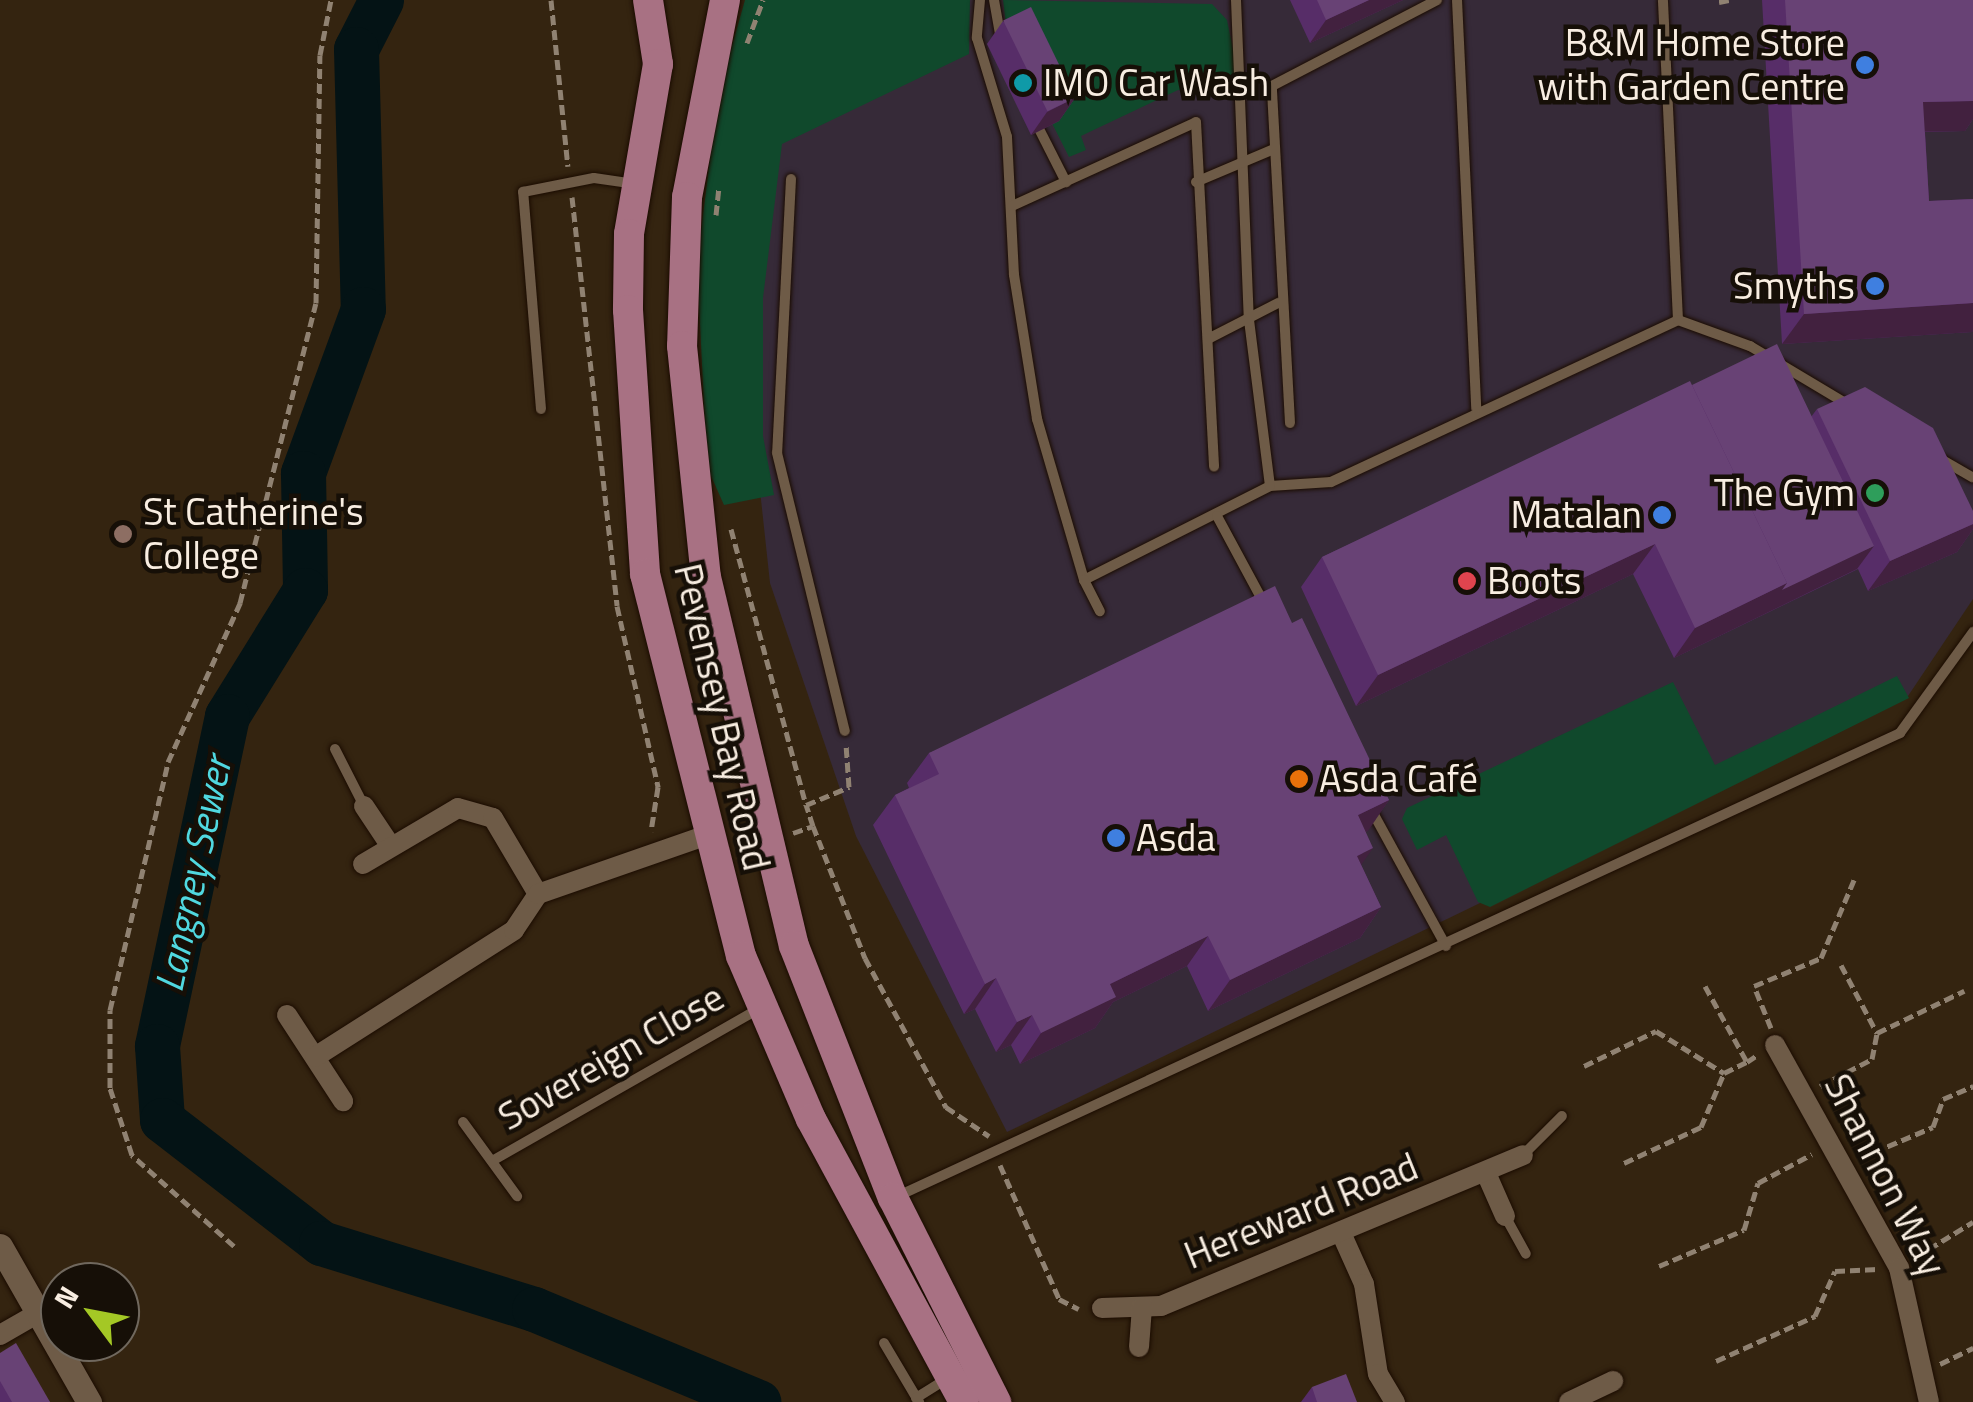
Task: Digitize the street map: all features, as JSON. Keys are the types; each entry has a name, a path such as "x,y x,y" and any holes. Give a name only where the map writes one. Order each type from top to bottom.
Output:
{"main road":[{"name":"Pevensey Bay Road","path":"648,0 658,64 636,184 628,310 643,562 705,836 762,1007 958,1389"},
{"name":"Pevensey Bay Road","path":"724,0 687,198 682,346 706,577 764,841 794,946 893,1198 996,1402"}],"street":[{"path":"364,806 390,845"},
{"path":"363,864 458,808 493,818 538,894"},
{"path":"315,1057 514,930 538,894 705,836"},
{"path":"287,1014 343,1101"},
{"name":"Shannon Way","path":"1775,1044 1848,1164 1898,1268 1929,1402"},
{"name":"Hereward Road","path":"1102,1308 1142,1307 1342,1234 1524,1155"},
{"path":"1486,1173 1505,1216"},
{"path":"1342,1234 1364,1284 1378,1374 1395,1402"},
{"path":"0,1246 40,1312 0,1335"},
{"path":"1140,1348 1142,1307"},
{"path":"68,1362 90,1402"},
{"path":"1569,1402 1613,1381"}],"lane":[{"path":"980,0 977,38 1008,136 1012,206 1041,438 1084,580 1100,611"},
{"path":"994,0 1007,53"},
{"path":"1236,0 1246,161 1248,320 1270,486"},
{"path":"1290,423 1278,302 1272,86 1437,0"},
{"path":"1458,0 1476,409"},
{"path":"1663,0 1678,320"},
{"path":"1026,100 1066,182"},
{"path":"1012,206 1196,122 1196,182 1214,467"},
{"path":"1196,182 1274,149"},
{"path":"792,179 782,244 777,452 845,732"},
{"path":"541,409 518,210 523,192 570,181 636,184"},
{"path":"1208,340 1278,302"},
{"path":"1084,580 1270,486 1332,482 1476,409 1678,320 1750,346 1870,417"},
{"path":"1922,448 1973,478"},
{"path":"1217,516 1278,629"},
{"path":"893,1198 1446,946 1900,732 1973,632"},
{"path":"336,749 364,806"},
{"path":"1360,789 1446,946"},
{"name":"Sovereign Close","path":"492,1160 762,1007"},
{"path":"1524,1155 1562,1116"},
{"name":"Sovereign Close","path":"463,1122 517,1196"},
{"path":"1505,1216 1526,1254"},
{"path":"884,1343 918,1400 958,1389"}],"path":[{"path":"234,1246 132,1156 110,1088 110,1010 168,762 240,603 316,303 320,55 330,0"},
{"path":"552,0 617,606 658,787 651,852"},
{"path":"743,52 763,0"},
{"path":"1719,2 1729,0"},
{"path":"714,229 720,177"},
{"path":"728,513 747,612 806,805 866,958 946,1107 986,1126 994,1154 1059,1299 1102,1308"},
{"path":"806,805 849,787 845,732"},
{"path":"764,841 813,826"},
{"path":"1624,1164 1701,1128 1724,1073 1775,1044 1754,986 1821,958 1854,880"},
{"path":"1806,1093 1872,1059 1877,1033 1841,965"},
{"path":"1705,986 1747,1062"},
{"path":"1877,1033 1964,991"},
{"path":"1584,1066 1656,1031 1724,1073"},
{"path":"1848,1164 1933,1127 1943,1099 1973,1086"},
{"path":"1659,1266 1744,1230 1758,1182 1833,1143"},
{"path":"1716,1361 1815,1316 1835,1271 1898,1268 1973,1222"},
{"path":"1923,1373 1973,1348"}],"shaded area":[{"path":"814,0 1973,0 1973,599 1908,696 1007,1132 856,836 770,583 749,388 764,154"}],"green space":[{"path":"745,0 970,0 969,54 782,144 763,298 763,436 774,495 724,505 707,467 697,263 718,95"},
{"path":"1003,0 1212,4 1227,20 1243,97 1178,90 1081,136 1086,150 1069,157 1007,34"},
{"path":"1897,676 1909,698 1490,907 1478,902 1446,835 1417,850 1402,819 1407,808 1673,682 1715,765"}],"building":[{"path":"1317,0 1369,0 1326,20"},
{"path":"1785,0 1973,0 1973,101 1923,102 1929,201 1973,199 1973,303 1804,314"},
{"path":"1031,7 1075,98 1047,111 1003,21"},
{"path":"1777,344 1874,546 1782,590 1787,583 1692,385"},
{"path":"1690,381 1787,583 1695,628 1655,544 1378,675 1322,557"},
{"path":"1865,387 1933,428 1973,511 1973,524 1890,561 1817,409"},
{"name":"Asda","path":"1275,586 1292,623 1302,618 1389,800 1358,815 1373,848 1357,856 1381,907 1230,980 1208,936 1110,984 1116,997 1041,1033 1032,1015 1017,1022 996,978 985,984 895,795 939,774 929,753"},
{"path":"16,1343 50,1402 12,1402 0,1381 0,1353"},
{"path":"1346,1374 1357,1402 1317,1402 1312,1387"}],"waterway":[{"name":"Langney Sewer","path":"381,0 356,49 363,309 303,473 305,590 227,716 157,1046 162,1120 321,1243 534,1309 759,1402"}],"place":[{"name":"B&M Home Store with Garden Centre","path":"1865,65"},
{"name":"IMO Car Wash","path":"1023,83"},
{"name":"Smyths","path":"1875,286"},
{"name":"The Gym","path":"1875,493"},
{"name":"Matalan","path":"1662,515"},
{"name":"St Catherine's College","path":"123,534"},
{"name":"Boots","path":"1467,581"},
{"name":"Asda Café","path":"1299,779"},
{"name":"Asda","path":"1116,838"}]}
